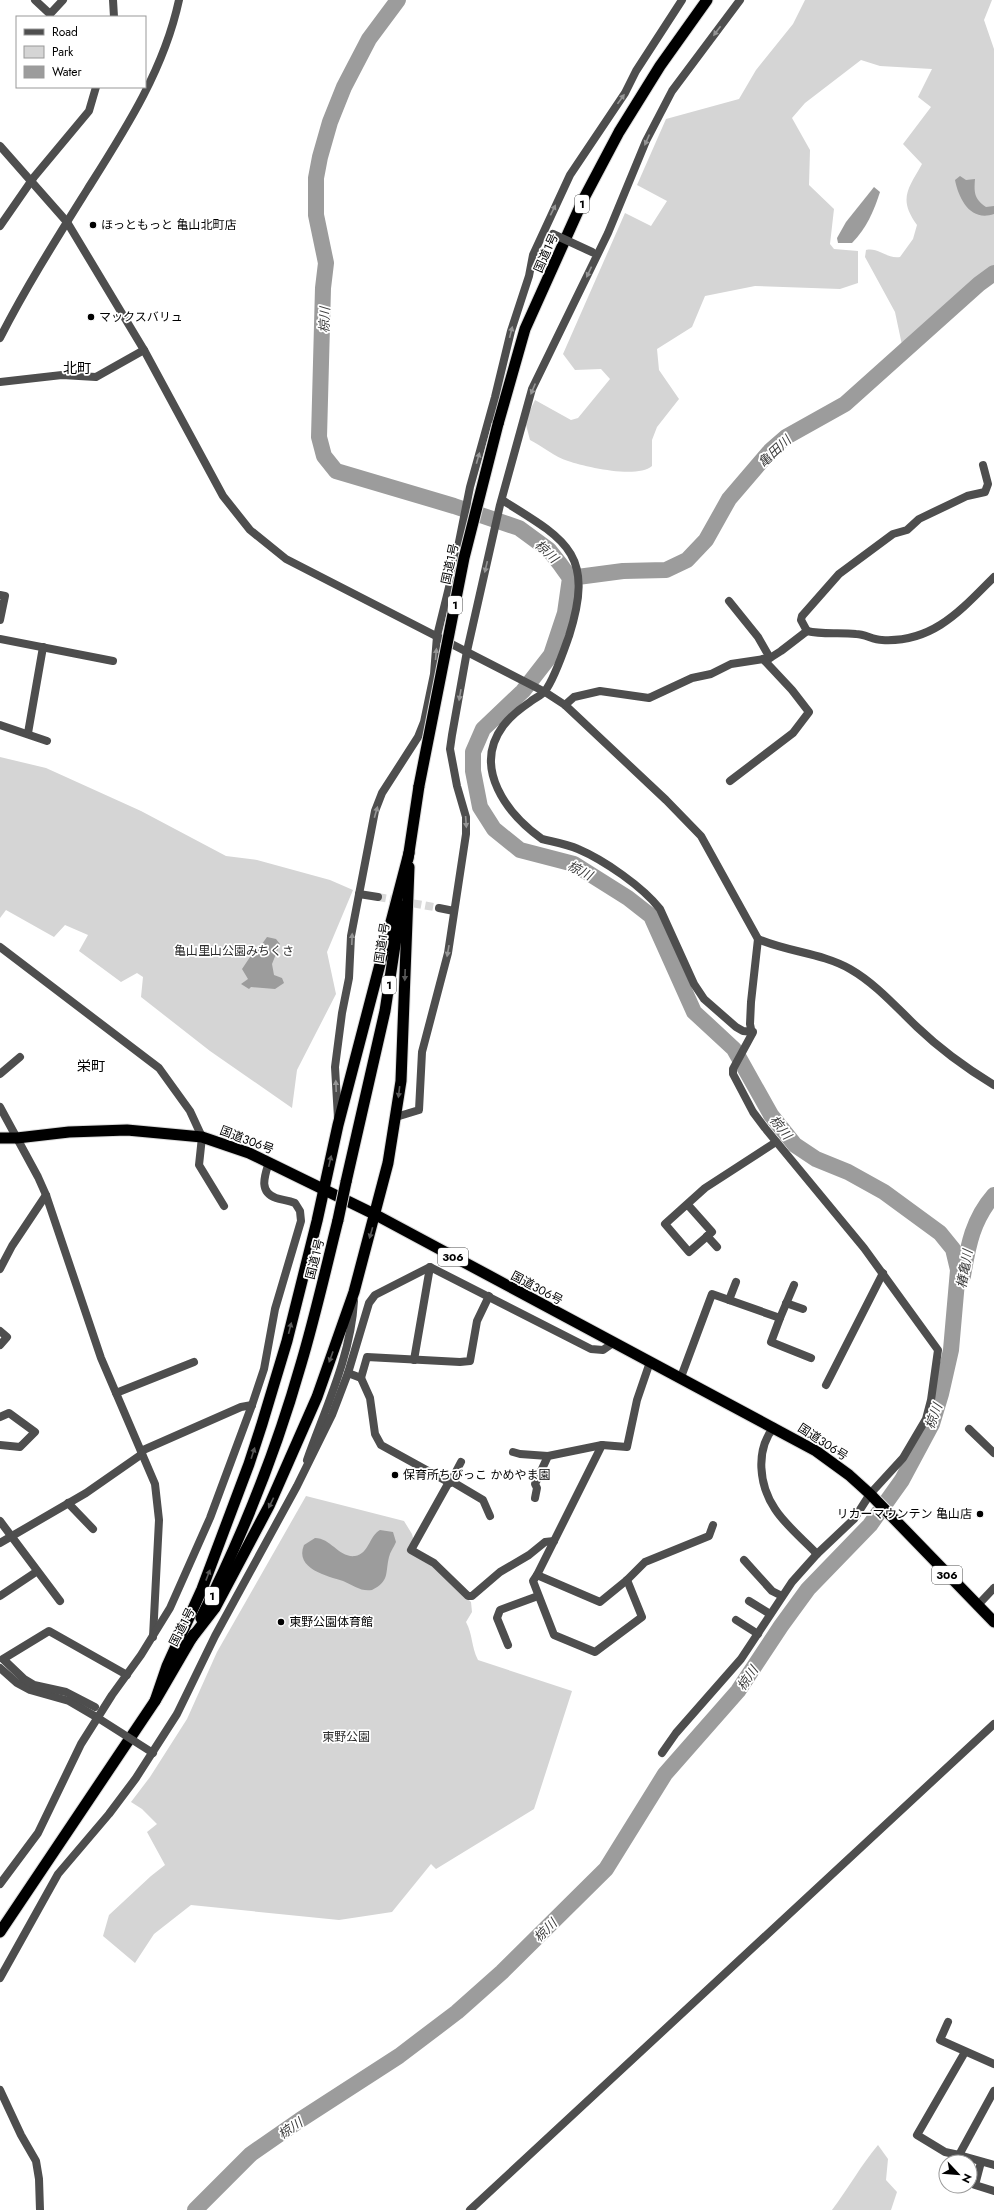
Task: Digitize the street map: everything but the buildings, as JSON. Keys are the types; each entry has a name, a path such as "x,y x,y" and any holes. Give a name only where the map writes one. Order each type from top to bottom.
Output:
{"highway":[{"name":"国道1号","path":"0,1932 155,1701 191,1639 236,1544 278,1436 302,1364 338,1220 385,1011 419,786 464,558 498,424 525,329 583,200 619,132 660,66 707,1"},
{"path":"191,1639 215,1608 269,1506 317,1397 354,1292 376,1215 396,1116 402,1067 410,890 409,852"},
{"path":"155,1701 167,1666 202,1589 249,1464 287,1341 338,1125 409,852"},
{"name":"国道306号","path":"0,1138 17,1138 69,1132 127,1130 202,1137 249,1153 269,1162 376,1215 613,1343 681,1377 816,1451 849,1475 870,1494 994,1622"}],"street":[{"path":"34,0 50,14 63,0"},
{"path":"113,0 114,16"},
{"path":"0,338 67,222 140,104 165,48 179,0"},
{"path":"338,1125 335,1068 342,1013 349,978 351,936 372,826 382,793 418,737 424,722 434,674 438,636 463,519 506,358 511,331 529,276 533,256 570,175 625,93 636,72 682,0"},
{"path":"396,1116 419,1110 422,1052 448,953 466,834 466,817 457,786 450,749 467,651 501,503 532,389 646,141 672,91 740,0"},
{"path":"0,226 31,182 89,111 96,88"},
{"path":"0,146 67,222 144,350 216,485 228,504 250,530 286,559 545,692 565,706 666,800 701,836 758,939 750,1024 751,1035 733,1069 738,1085 753,1112 883,1272 938,1350 926,1419 903,1458 870,1494 854,1519 817,1554 782,1596 735,1668 676,1733 662,1753"},
{"path":"544,230 595,253"},
{"path":"0,382 62,375 96,377 144,350"},
{"path":"807,631 801,620 802,616 839,574 853,562 893,534 907,530 920,519 967,496 985,492 988,484 984,465"},
{"path":"501,503 560,539 577,565 579,585 576,609 568,638 545,692 529,702 502,727 495,744 492,758 492,772 498,791 511,811 542,839 578,848 619,874 652,900 660,909 694,984 704,999 736,1027 751,1035"},
{"path":"565,706 574,697 600,691 649,698 692,678 711,674 731,664 766,658 781,652 807,631 859,634 880,640 901,639 923,635 959,613 994,577"},
{"path":"0,595 4,596 0,620"},
{"path":"730,601 758,637 766,658 809,712 793,733 730,781"},
{"path":"0,639 113,661"},
{"path":"28,733 44,647"},
{"path":"0,725 28,733 47,741"},
{"path":"359,894 378,897"},
{"path":"439,908 454,911"},
{"path":"758,939 789,950 828,960 860,975 887,997 950,1056 994,1085"},
{"path":"0,947 159,1068 190,1112 202,1137 199,1165 224,1206"},
{"path":"0,1074 20,1057"},
{"path":"0,1107 46,1195 101,1358 155,1484 159,1511 153,1638"},
{"path":"688,1204 712,1232 689,1252 665,1224 705,1188 776,1142"},
{"path":"0,1884 38,1833 81,1744 153,1638 170,1608 210,1518 264,1369 275,1309 301,1221 300,1211 295,1203 270,1196 266,1190 263,1181 269,1162"},
{"path":"0,1269 12,1246 46,1195"},
{"path":"707,1236 717,1248"},
{"path":"430,1267 592,1349 603,1350 613,1343"},
{"path":"414,1360 430,1267"},
{"path":"0,1978 58,1874 109,1814 153,1753 177,1714 215,1636 298,1486 332,1415 348,1373 369,1303 375,1295 430,1267"},
{"path":"826,1386 883,1272"},
{"path":"729,1300 736,1282"},
{"path":"794,1284 771,1342 811,1358"},
{"path":"298,1486 344,1355 353,1322 354,1292"},
{"path":"681,1377 712,1294 780,1318"},
{"path":"489,1296 477,1321 470,1361 367,1357 361,1378 370,1398 375,1434 381,1445 483,1500 490,1516"},
{"path":"786,1303 803,1309"},
{"path":"0,1331 7,1337 0,1345"},
{"path":"116,1393 194,1362"},
{"path":"513,1452 548,1456 602,1445 627,1447 637,1400 650,1362"},
{"path":"348,1373 361,1378"},
{"path":"0,1542 40,1522 68,1502 86,1493 142,1452 241,1407 252,1405"},
{"path":"0,1417 5,1413 9,1413 35,1432 20,1447 0,1445"},
{"path":"774,1427 768,1434 762,1455 762,1477 766,1492 779,1515 817,1554"},
{"path":"969,1429 994,1453"},
{"path":"602,1445 533,1580 554,1635 595,1652 642,1617 627,1580"},
{"path":"535,1498 537,1488 535,1484 548,1456"},
{"path":"461,1462 411,1550 434,1562 468,1596 472,1596 500,1572 529,1555 545,1542 554,1541"},
{"path":"68,1502 93,1529"},
{"path":"0,1521 36,1572 60,1601"},
{"path":"537,1574 600,1602 627,1580 644,1562 709,1536 713,1525"},
{"path":"744,1560 772,1591 782,1596"},
{"path":"0,1596 36,1572"},
{"path":"977,1606 994,1588"},
{"path":"508,1645 497,1618 500,1610 538,1596"},
{"path":"749,1601 770,1614"},
{"path":"736,1620 758,1634"},
{"path":"95,1707 66,1692 29,1682 3,1659 49,1631 127,1675"},
{"path":"0,1668 17,1683 30,1690 69,1701 153,1753"},
{"path":"470,2210 994,1724"},
{"path":"948,2022 940,2040 994,2064"},
{"path":"954,2154 945,2152 917,2136 965,2052"},
{"path":"0,2090 36,2161 39,2179 40,2210"},
{"path":"960,2154 994,2091"},
{"path":"978,2161 994,2165"},
{"path":"981,2162 975,2185 994,2191"}],"green space":[{"path":"805,0 992,0 984,20 994,49 994,267 902,345 895,312 865,257 866,250 875,250 891,256 900,257 913,239 917,225 908,208 907,194 909,187 922,164 903,144 931,107 918,97 932,69 880,66 861,60 805,103 792,118 810,150 809,185 834,209 830,244 834,249 858,251 858,283 840,289 755,286 705,296 692,327 657,349 659,370 679,399 657,427 652,440 652,466 645,470 635,472 611,471 568,461 558,457 530,440 525,421 535,400 571,420 578,418 610,379 601,369 575,370 563,354 625,213 651,226 667,201 637,185 666,119 739,99 756,70 793,24"},
{"name":"亀山里山公園みちくさ","path":"0,757 46,768 141,811 226,856 257,860 330,880 353,890 327,952 336,994 297,1070 292,1108 210,1051 141,997 143,977 137,973 121,982 79,951 88,935 65,925 54,937 6,910 0,918"},
{"name":"東野公園","path":"306,1496 404,1521 412,1534 416,1549 471,1602 472,1612 466,1622 478,1660 572,1691 534,1809 436,1869 431,1864 392,1912 339,1920 191,1905 154,1934 135,1963 103,1936 109,1915 165,1865 147,1832 157,1824 142,1809 131,1802 150,1777 187,1719 217,1652"},
{"path":"878,2145 888,2159 886,2180 897,2192 891,2210 832,2210 866,2161"}],"water":[{"path":"960,176 966,180 975,179 975,191 977,198 986,207 994,206 994,214 986,216 979,215 967,208 957,188 955,180"},
{"path":"874,187 880,192 865,226 852,243 838,243 837,238 846,222"},
{"path":"267,937 276,939 280,944 272,964 274,975 282,978 284,983 275,989 251,987 249,989 241,984 248,979 242,969 256,948 259,948"},
{"path":"380,1530 393,1532 396,1542 390,1555 384,1580 378,1587 372,1590 361,1589 321,1574 308,1566 304,1560 302,1553 304,1545 315,1538 326,1541 344,1554 355,1556 360,1555 363,1552 373,1536"}],"waterway":[{"name":"椋川","path":"195,2210 251,2154 300,2120 399,2056 457,2012 502,1972 606,1869 665,1774 738,1691 781,1626 808,1589 870,1525 902,1480 932,1424 941,1394 951,1350 958,1270 953,1249 940,1233 884,1192 848,1172 816,1159 795,1145 771,1115 734,1049 694,1012 651,916 628,898 574,864 520,850 494,829 480,807 473,771 473,752 483,729 523,691 551,655 565,613 570,578 549,550 519,528 454,506 336,471 324,456 319,437 323,288 326,263 316,215 316,178 320,157 330,122 344,87 369,39 398,0"},
{"name":"亀田川","path":"570,578 623,571 666,570 687,560 706,540 729,499 771,450 786,437 845,404 979,284 994,273"},
{"name":"椿亀川","path":"963,1276 972,1233 981,1213 994,1195"}],"tunnel":[{"path":"378,897 439,908"}],"place":[{"name":"ほっともっと 亀山北町店","path":"93,225"},
{"name":"マックスバリュ","path":"91,317"},
{"name":"保育所ちびっこ かめやま園","path":"395,1475"},
{"name":"リカーマウンテン 亀山店","path":"980,1514"},
{"name":"東野公園体育館","path":"281,1622"}],"district":[{"name":"北町","path":"77,368"},
{"name":"栄町","path":"91,1066"}]}
